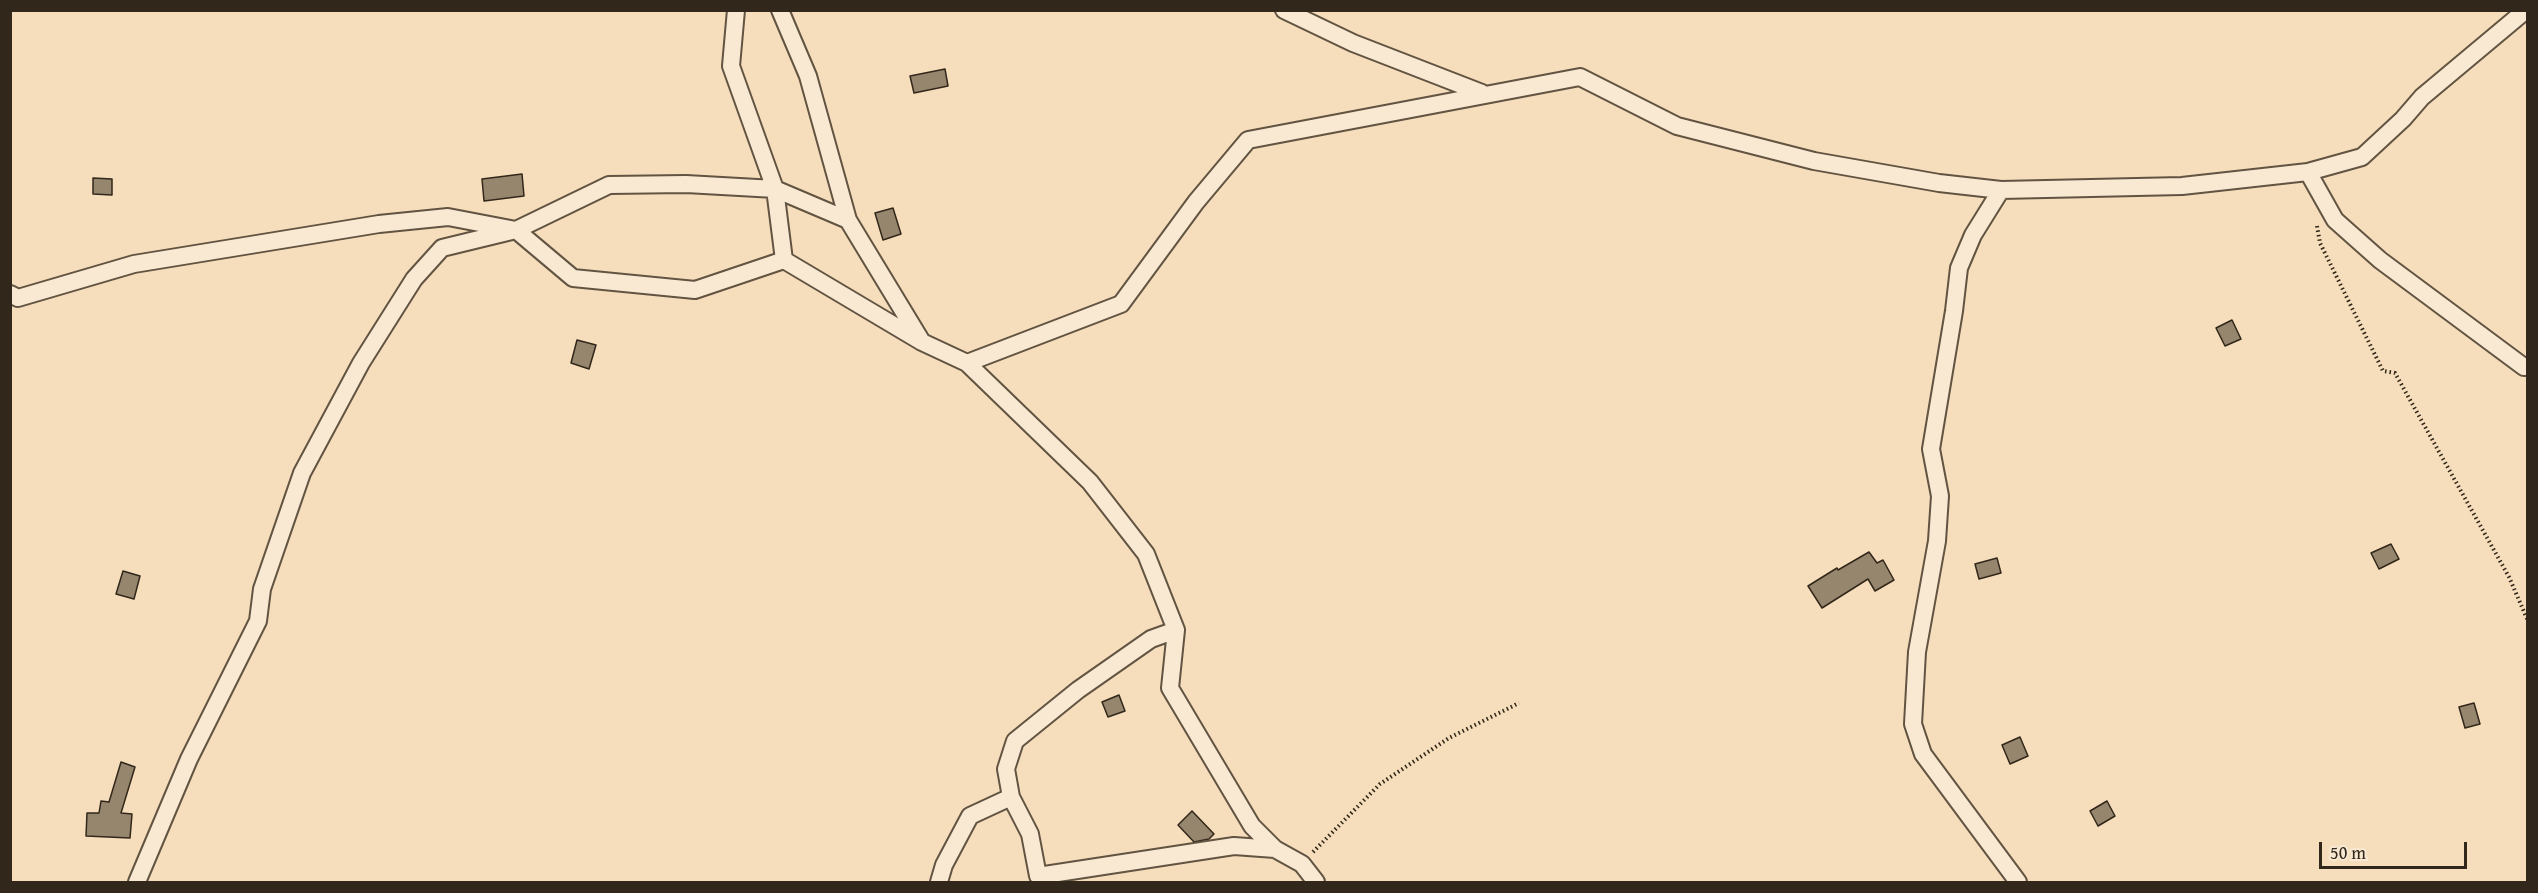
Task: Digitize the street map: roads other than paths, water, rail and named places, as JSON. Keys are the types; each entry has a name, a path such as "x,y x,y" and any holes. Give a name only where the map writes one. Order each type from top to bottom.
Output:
{"street":[{"path":"736,10 731,66 775,189 784,260"},
{"path":"780,10 808,76 848,220 922,342"},
{"path":"1284,10 1353,43 1483,94"},
{"path":"967,363 1121,304 1196,202 1248,140 1580,77 1677,126 1814,160 1939,183 2001,190 2182,186 2308,172 2362,157 2403,119 2422,97 2526,10"},
{"path":"2308,172 2335,220 2380,260 2524,367 2528,367"},
{"path":"137,882 189,759 258,621 262,589 302,473 361,363 414,279 442,248 516,230 609,185 686,184 775,189 848,220"},
{"path":"2001,190 1973,235 1959,268 1931,449 1940,496 1937,541 1917,652 1913,724 1923,754 2018,882"},
{"path":"10,294 18,298 134,264 379,224 448,217 516,230 573,278 695,290 784,260 922,342 967,363 1090,482 1146,554 1176,630 1170,688 1252,826 1275,849 1302,864 1316,882"},
{"path":"1176,630 1151,639 1078,690 1015,741 1006,769 1011,797 1030,834 1038,879 1234,846 1275,849"},
{"path":"939,882 944,865 970,816 1011,797"}]}
